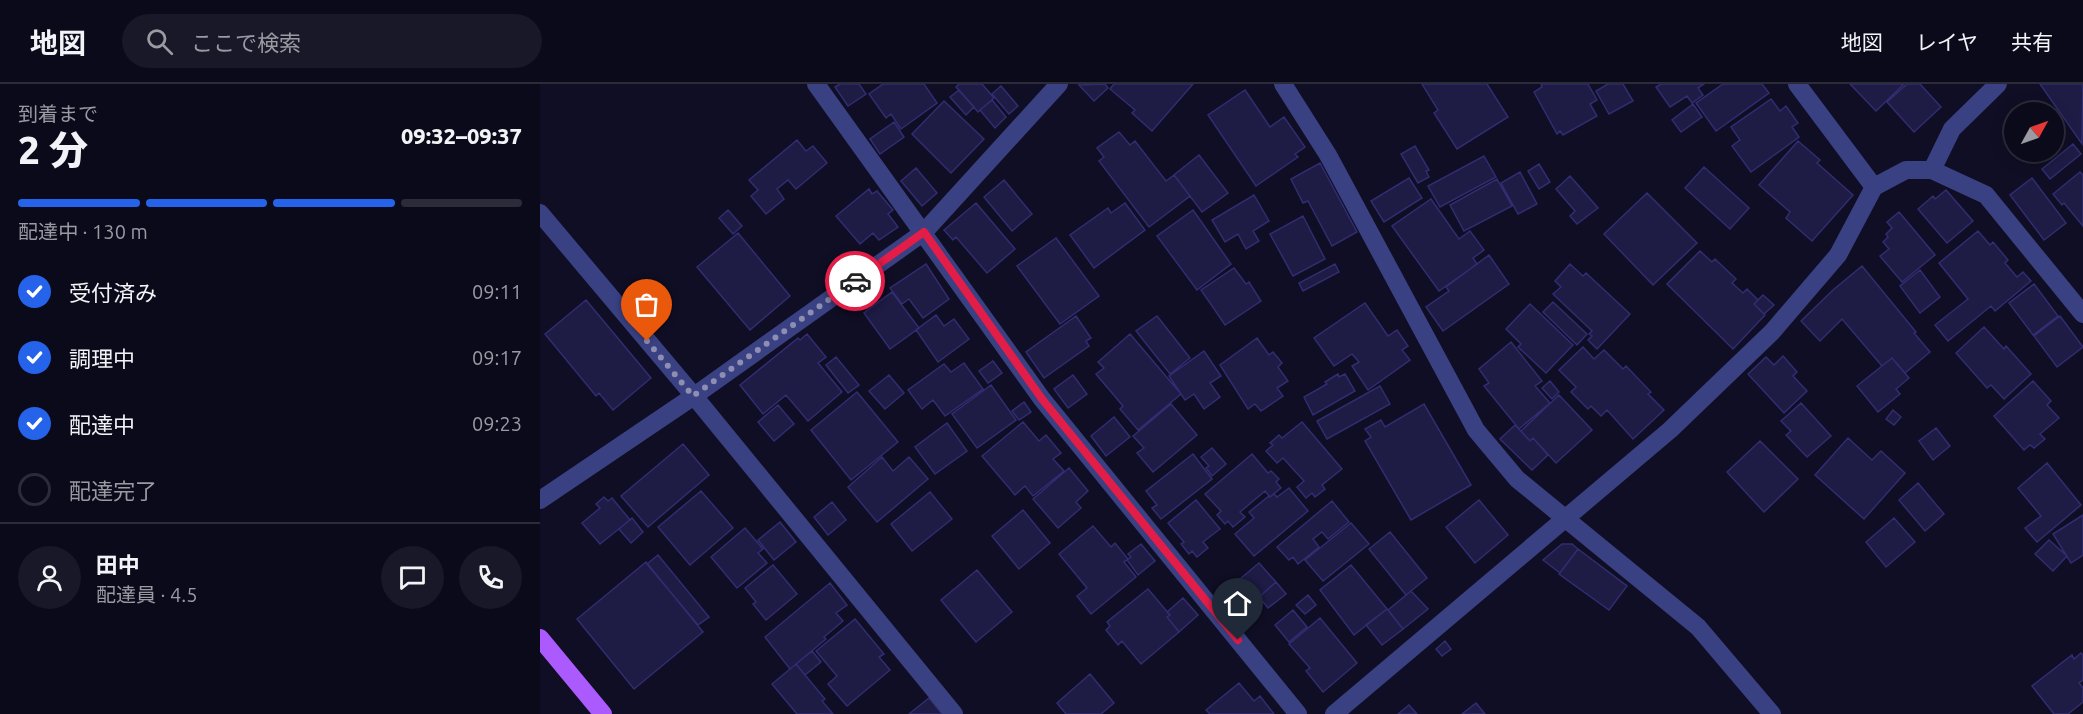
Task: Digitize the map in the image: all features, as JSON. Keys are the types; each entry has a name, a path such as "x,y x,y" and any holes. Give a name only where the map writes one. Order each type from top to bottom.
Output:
{"main road":[{"path":"540,638 603,714"}],"street":[{"path":"816,84 1042,399 1298,714"},
{"path":"540,500 693,396 924,232 1059,84"},
{"path":"1283,84 1328,155 1476,429 1517,479 1698,627 1772,714"},
{"path":"1797,84 1874,187"},
{"path":"1932,170 1952,129 1998,84"},
{"path":"1334,714 1670,430 1772,332 1838,255 1874,187 1906,170 1932,170 1986,195 2083,314"},
{"path":"540,213 954,714"}],"building":[{"path":"840,84 859,84 866,94 848,106 835,87"},
{"path":"883,84 924,84 937,103 901,129 891,114 886,118 869,94"},
{"path":"959,84 982,84 994,98 978,112 956,87"},
{"path":"1105,84 1108,88 1094,101 1079,85"},
{"path":"1114,84 1193,84 1152,131 1132,113 1135,110 1110,89"},
{"path":"1422,84 1487,84 1508,117 1457,149 1434,113 1438,110"},
{"path":"1541,84 1588,84 1597,100 1590,104 1597,116 1563,135 1560,131 1557,134 1534,92 1542,87"},
{"path":"1608,84 1623,84 1633,101 1609,114 1596,91"},
{"path":"1661,84 1704,84 1698,88 1703,95 1692,103 1687,96 1670,107 1656,87"},
{"path":"1723,84 1762,84 1769,93 1716,131 1696,103"},
{"path":"1850,84 1904,84 1876,111"},
{"path":"1907,84 1920,84 1941,107 1914,132 1887,102"},
{"path":"2040,84 2083,84 2082,144 2064,118 2064,102 2053,102"},
{"path":"1001,86 1018,106 1009,114 992,94"},
{"path":"959,90 974,107 966,115 950,97"},
{"path":"1245,90 1270,127 1284,117 1305,147 1295,154 1298,157 1256,186 1208,115"},
{"path":"1771,99 1780,111 1786,106 1798,123 1792,127 1799,137 1751,172 1732,146 1740,140 1731,127"},
{"path":"992,100 1006,117 995,128 980,110"},
{"path":"944,101 984,139 951,173 912,134"},
{"path":"1693,104 1702,117 1681,132 1672,120"},
{"path":"894,122 904,137 880,154 870,139"},
{"path":"1119,132 1130,145 1135,141 1166,181 1174,175 1190,196 1149,227 1099,161 1104,157 1097,148"},
{"path":"797,140 806,151 813,146 827,163 796,189 788,180 777,189 784,199 766,214 751,196 758,190 749,180"},
{"path":"1798,141 1820,160 1817,163 1853,195 1812,241 1786,218 1790,212 1759,185"},
{"path":"2073,144 2081,154 2050,179 2042,169 2051,162 2064,162 2064,151"},
{"path":"1415,146 1429,170 1426,171 1429,177 1418,183 1401,154"},
{"path":"1199,155 1228,193 1202,212 1174,175"},
{"path":"1484,156 1496,177 1440,207 1428,186"},
{"path":"1320,163 1357,232 1332,246 1308,201 1303,203 1291,179"},
{"path":"1539,164 1550,182 1539,189 1528,171"},
{"path":"1704,167 1749,208 1730,229 1685,188"},
{"path":"916,168 937,193 922,206 901,181"},
{"path":"1520,172 1537,204 1518,214 1501,183"},
{"path":"2080,172 2083,175 2083,226 2064,203 2062,205 2053,194"},
{"path":"1570,176 1598,208 1577,224 1570,216 1575,211 1556,189"},
{"path":"1409,178 1422,198 1384,222 1371,201"},
{"path":"2032,178 2066,223 2044,240 2010,195"},
{"path":"1497,179 1512,206 1464,231 1450,205"},
{"path":"1004,180 1032,214 1012,231 984,197"},
{"path":"869,189 872,194 877,191 893,210 888,214 898,227 879,240 873,233 860,244 836,216"},
{"path":"1946,190 1973,221 1947,243 1918,209 1933,196 1935,199"},
{"path":"1647,193 1697,243 1653,285 1604,234"},
{"path":"1254,195 1269,221 1253,231 1259,241 1246,249 1238,234 1225,242 1212,220"},
{"path":"1431,199 1459,239 1470,231 1484,250 1473,258 1477,264 1439,291 1392,226"},
{"path":"976,203 1015,249 987,273 956,237 953,240 944,230"},
{"path":"1125,203 1145,230 1094,268 1070,235 1108,208 1111,213"},
{"path":"728,210 742,226 733,234 719,218"},
{"path":"1193,210 1231,264 1197,290 1157,236"},
{"path":"1899,212 1935,255 1902,282 1880,256 1889,249 1883,242 1888,237 1886,234 1892,228 1887,222"},
{"path":"1303,216 1325,259 1293,276 1270,234"},
{"path":"1978,231 1990,245 1993,242 2008,260 2005,263 2017,277 2023,272 2031,281 1995,311 1991,306 1948,341 1935,325 1968,299 1939,263"},
{"path":"738,233 790,296 750,330 697,267"},
{"path":"1056,238 1099,296 1060,324 1017,266"},
{"path":"1700,251 1712,262 1715,259 1736,279 1732,283 1743,293 1747,289 1758,300 1754,304 1765,315 1733,349 1667,284"},
{"path":"1489,255 1509,284 1443,331 1426,307 1449,291 1446,287"},
{"path":"926,264 949,299 923,318 909,299 902,304 890,288"},
{"path":"1335,264 1339,272 1303,291 1299,283"},
{"path":"1570,264 1583,276 1586,273 1630,314 1597,349 1588,340 1592,336 1589,334 1592,331 1553,294 1561,287 1555,281"},
{"path":"1862,266 1930,352 1905,373 1892,358 1882,366 1842,319 1820,341 1801,321"},
{"path":"1234,268 1246,284 1249,282 1261,301 1225,325 1201,290"},
{"path":"1920,270 1940,297 1920,313 1900,286"},
{"path":"2034,284 2058,316 2033,335 2009,303"},
{"path":"892,292 919,328 890,349 864,313"},
{"path":"1763,295 1774,305 1764,314 1754,304"},
{"path":"586,300 651,378 613,410 599,393 596,396 545,334"},
{"path":"1553,302 1587,334 1577,345 1543,312"},
{"path":"1365,303 1388,336 1397,330 1408,346 1402,350 1410,360 1368,390 1352,366 1359,362 1352,354 1334,366 1314,338"},
{"path":"1530,304 1573,345 1546,373 1518,347 1521,344 1506,329"},
{"path":"936,315 944,326 954,319 969,339 938,362 916,330"},
{"path":"1076,316 1091,338 1086,341 1089,346 1044,378 1026,352"},
{"path":"1157,316 1190,358 1170,374 1136,331"},
{"path":"2060,316 2083,347 2057,367 2034,336"},
{"path":"1984,327 2004,349 2006,346 2031,374 2004,399 1991,385 1987,388 1956,353"},
{"path":"807,334 826,357 818,363 842,392 808,421 786,395 763,414 740,385 798,338 800,340"},
{"path":"1130,334 1181,394 1138,430 1120,409 1123,406 1096,374 1104,368 1098,362"},
{"path":"1257,338 1269,355 1273,352 1282,363 1278,367 1288,381 1277,388 1283,396 1261,411 1255,404 1248,409 1220,365"},
{"path":"1511,342 1542,381 1535,386 1550,403 1519,429 1484,386 1489,383 1479,369"},
{"path":"1583,347 1594,359 1604,350 1623,369 1626,366 1651,392 1648,394 1664,410 1633,439 1607,410 1601,416 1591,406 1588,409 1571,392 1576,387 1559,370"},
{"path":"1204,351 1221,376 1210,383 1220,397 1204,409 1194,394 1185,400 1169,376"},
{"path":"1783,356 1797,372 1793,376 1807,391 1784,413 1748,374 1766,357 1774,365"},
{"path":"836,357 859,385 848,393 826,365"},
{"path":"1892,358 1909,378 1896,389 1900,394 1878,412 1857,386"},
{"path":"993,361 1002,373 988,383 979,371"},
{"path":"964,363 983,389 945,416 933,400 922,409 908,390 944,364 951,372"},
{"path":"1338,374 1339,377 1345,374 1355,391 1313,415 1304,397 1327,384 1325,382"},
{"path":"889,375 904,393 885,409 869,391"},
{"path":"1073,375 1087,394 1068,408 1054,389"},
{"path":"1550,381 1559,392 1552,399 1542,388"},
{"path":"2033,381 2051,401 2047,405 2059,418 2040,434 2045,439 2034,448 2030,445 2024,450 1994,416"},
{"path":"991,385 1016,420 977,448 952,414"},
{"path":"1380,386 1390,404 1327,439 1317,421"},
{"path":"857,392 898,442 851,480 811,430"},
{"path":"1559,395 1592,430 1556,463 1533,438 1530,441 1521,431"},
{"path":"1024,402 1031,412 1019,420 1012,411"},
{"path":"1801,403 1831,436 1807,457 1786,435 1791,431 1781,421"},
{"path":"1171,404 1197,435 1153,472 1137,453 1144,448 1133,436"},
{"path":"1424,404 1471,485 1411,520 1365,441 1371,437 1365,429 1381,420 1385,427"},
{"path":"778,405 794,424 774,441 758,422"},
{"path":"1893,410 1901,417 1894,425 1886,419"},
{"path":"1114,417 1130,437 1106,456 1091,436"},
{"path":"1023,422 1039,441 1046,435 1061,453 1053,459 1064,471 1033,496 1025,486 1015,495 982,456"},
{"path":"1302,422 1342,469 1322,485 1325,489 1315,497 1312,493 1306,498 1297,487 1304,481 1283,458 1277,463 1266,451 1273,445 1270,443 1279,435 1282,438"},
{"path":"947,423 967,451 935,474 915,447"},
{"path":"1515,425 1530,441 1533,438 1548,455 1532,470 1500,439"},
{"path":"1936,428 1950,446 1933,460 1919,441"},
{"path":"1848,438 1872,460 1881,451 1905,473 1864,519 1815,475"},
{"path":"1760,441 1798,479 1764,512 1727,472"},
{"path":"683,444 709,475 648,527 621,496"},
{"path":"1212,448 1226,464 1212,476 1206,468 1209,466 1201,457"},
{"path":"1193,454 1212,479 1161,519 1152,508 1157,505 1146,491"},
{"path":"1252,454 1268,473 1271,471 1279,479 1276,482 1281,488 1270,497 1265,491 1240,512 1245,517 1233,527 1228,521 1225,524 1217,515 1221,511 1205,494"},
{"path":"882,457 893,471 909,457 928,479 877,522 848,487"},
{"path":"2047,463 2081,505 2037,542 2025,528 2041,516 2018,488"},
{"path":"1069,468 1088,491 1076,502 1081,508 1058,528 1033,499"},
{"path":"1918,483 1944,514 1925,531 1899,500"},
{"path":"1289,488 1308,511 1254,556 1235,534 1254,518 1249,512 1269,496 1274,494 1277,497"},
{"path":"701,491 733,528 690,565 658,527"},
{"path":"930,492 952,519 912,551 891,524"},
{"path":"604,497 608,501 612,498 630,520 600,544 582,523 600,508 596,504"},
{"path":"1196,500 1220,529 1203,542 1208,548 1197,557 1192,551 1189,554 1181,544 1184,542 1168,523"},
{"path":"1479,500 1508,535 1475,563 1446,527"},
{"path":"1332,501 1349,522 1328,539 1322,532 1313,539 1319,547 1298,564 1293,557 1289,560 1277,547"},
{"path":"832,502 846,520 828,535 814,517"},
{"path":"1023,510 1050,543 1019,569 992,536"},
{"path":"2083,515 2083,555 2071,563 2053,534"},
{"path":"632,518 643,532 631,543 619,529"},
{"path":"1894,518 1915,542 1886,567 1866,542"},
{"path":"780,522 796,542 774,560 758,540"},
{"path":"1351,523 1369,544 1323,581 1305,560"},
{"path":"1093,526 1111,547 1115,543 1128,559 1124,562 1136,577 1091,614 1077,596 1087,588 1059,554"},
{"path":"745,528 763,549 758,553 767,563 737,588 711,557"},
{"path":"1390,532 1427,578 1406,595 1369,549"},
{"path":"2049,540 2067,556 2053,571 2035,554"},
{"path":"1141,544 1155,561 1138,575 1127,560 1131,557 1128,554"},
{"path":"1562,544 1572,544 1578,549 1560,573 1543,560"},
{"path":"1578,549 1627,586 1609,610 1559,574"},
{"path":"658,555 709,617 698,625 647,564"},
{"path":"646,562 703,632 634,689 577,619"},
{"path":"1259,563 1276,582 1257,599 1240,579"},
{"path":"773,565 797,594 766,620 753,604 756,602 745,588"},
{"path":"1351,565 1387,609 1354,635 1320,590"},
{"path":"977,570 1012,612 976,642 941,600"},
{"path":"1276,582 1286,594 1268,608 1259,597"},
{"path":"830,583 847,605 836,613 843,621 824,637 826,639 790,669 765,637"},
{"path":"1148,589 1170,615 1167,617 1179,632 1141,664 1122,641 1118,645 1106,630 1110,626 1107,622"},
{"path":"1411,591 1428,609 1403,629 1388,610"},
{"path":"1308,595 1316,605 1305,614 1296,605"},
{"path":"1183,598 1198,615 1179,632 1167,617 1170,615 1167,612"},
{"path":"1387,609 1403,629 1382,645 1366,625"},
{"path":"1293,610 1307,627 1289,642 1275,625"},
{"path":"1320,618 1357,663 1323,692 1306,671 1310,668 1289,644"},
{"path":"855,619 884,654 879,657 890,670 847,706 828,684 837,676 816,651"},
{"path":"1445,641 1451,649 1442,656 1436,649"},
{"path":"812,651 821,662 805,675 796,664"},
{"path":"2081,653 2083,655 2083,680 2079,683 2083,688 2083,702 2068,714 2054,714 2032,686 2072,655 2074,659"},
{"path":"796,664 825,699 822,701 833,714 797,714 772,684"},
{"path":"1090,674 1114,703 1101,714 1066,714 1057,703"},
{"path":"1239,683 1254,701 1260,696 1274,714 1210,714 1206,710"},
{"path":"929,698 942,714 909,714"},
{"path":"1476,703 1485,714 1462,714"},
{"path":"1409,705 1417,714 1398,714"}],"way so far":[{"path":"647,341 693,396 855,281"}],"route":[{"path":"855,281 924,232 1042,399 1238,640"}]}
